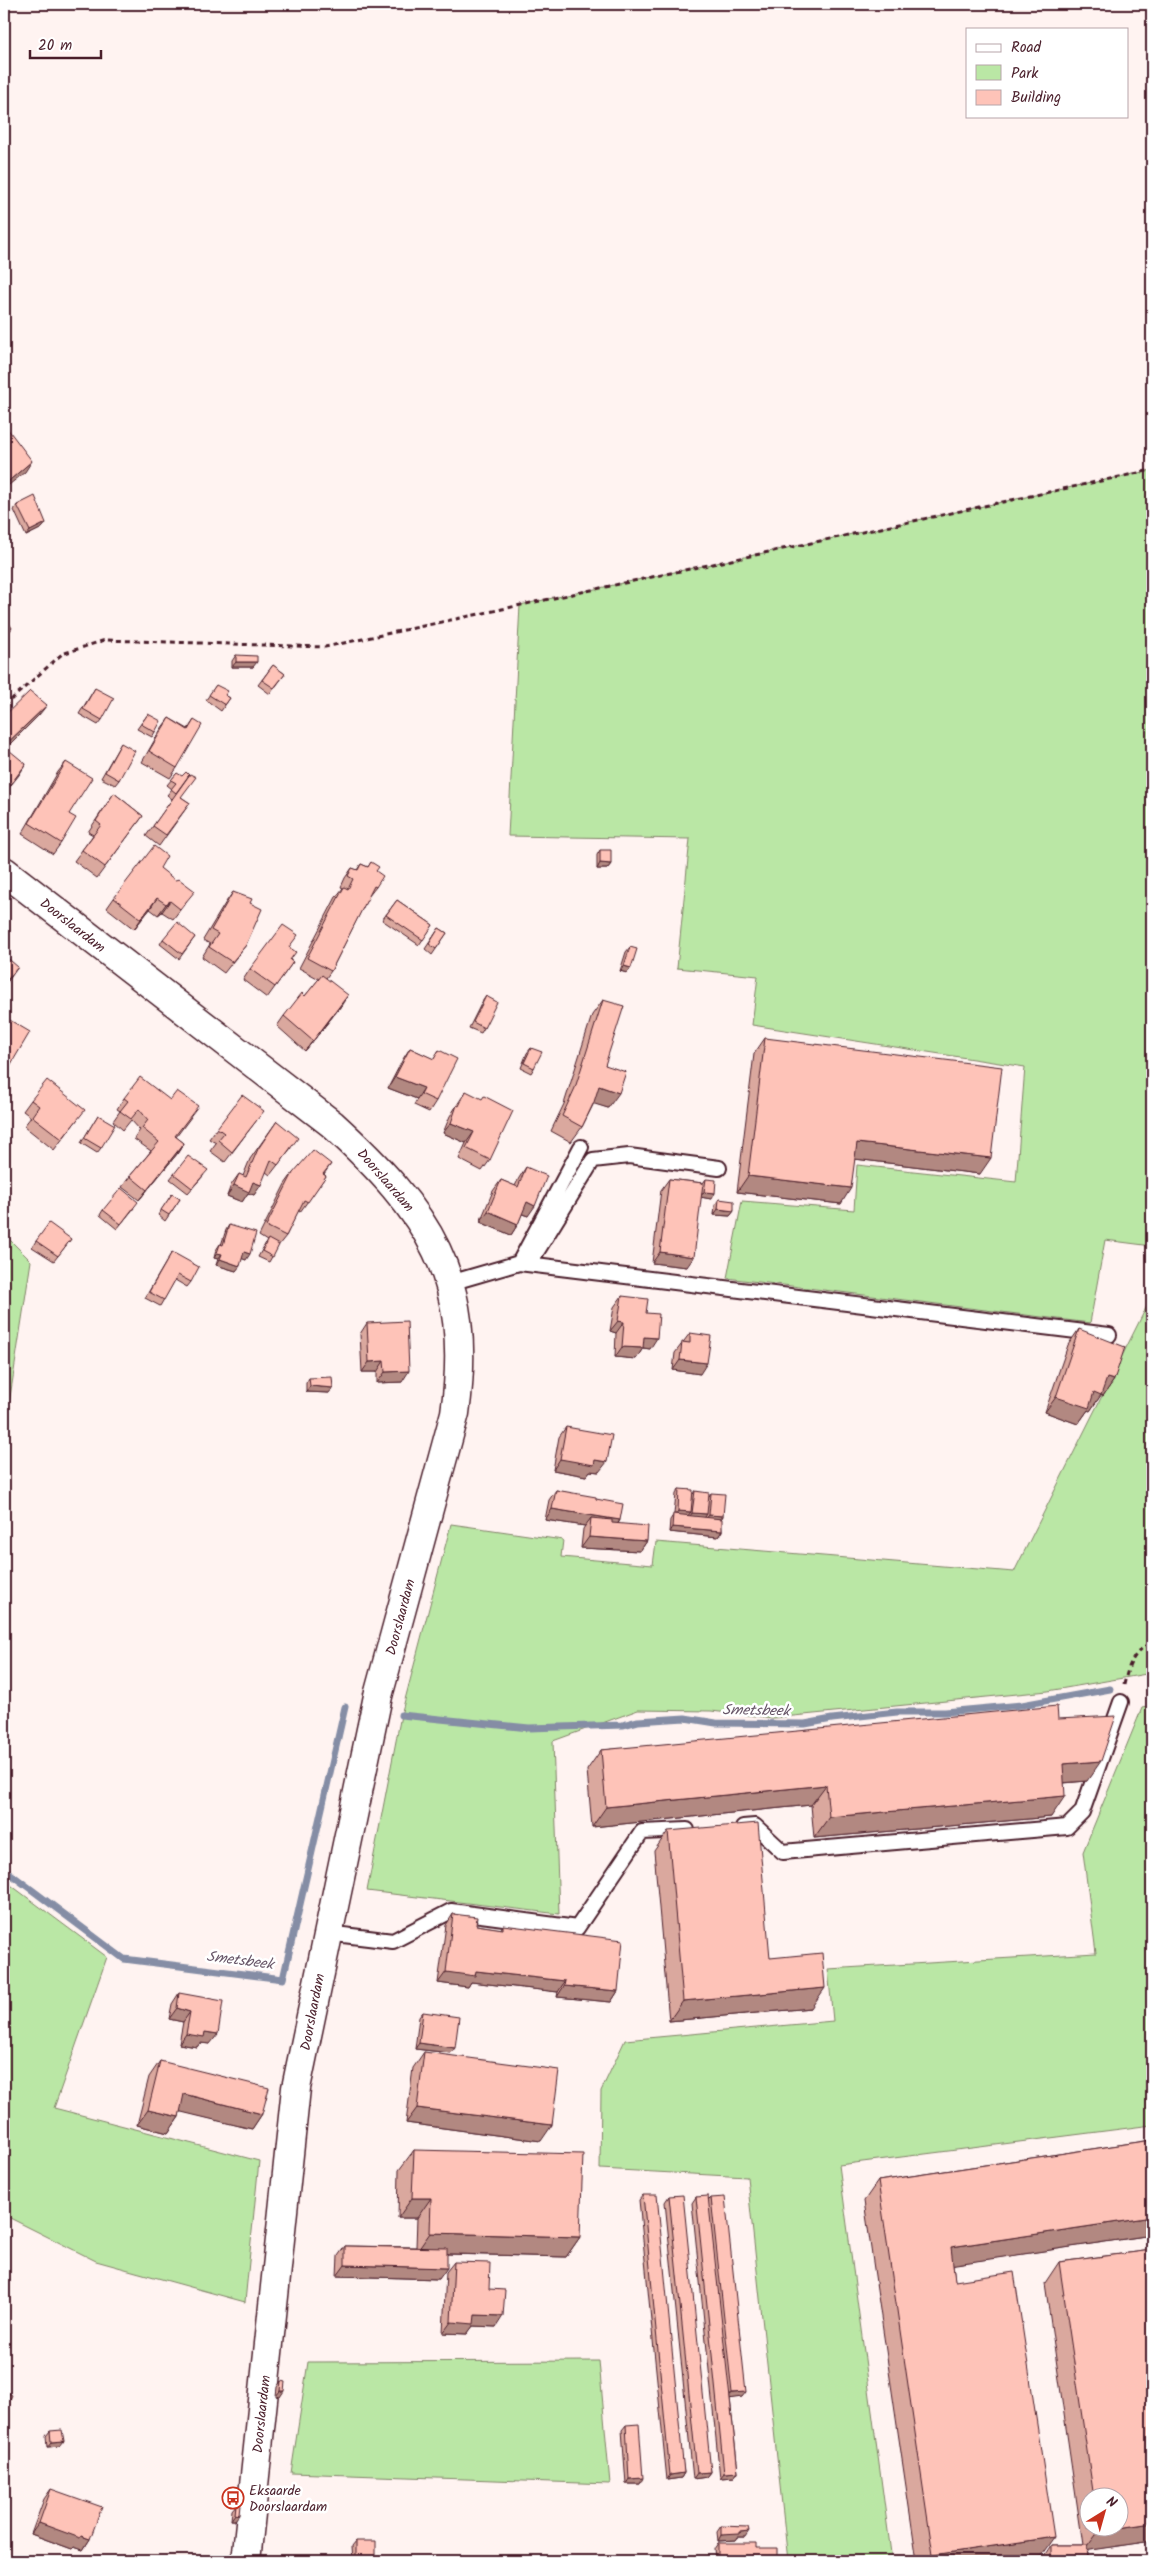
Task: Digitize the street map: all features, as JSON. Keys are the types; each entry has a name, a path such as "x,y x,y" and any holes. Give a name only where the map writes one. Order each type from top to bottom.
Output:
{"street":[{"name":"Doorslaardam","path":"4,871 339,1130 373,1161 404,1196 426,1230 443,1262 450,1283 459,1335 460,1374 454,1413 378,1696 296,2088 246,2561"}],"lane":[{"path":"524,1264 581,1147"},
{"path":"524,1264 593,1160 629,1156 718,1168"},
{"path":"450,1283 524,1264 1109,1335"},
{"path":"727,1828 756,1826 784,1852 1067,1828 1082,1812 1121,1702"},
{"path":"328,1934 394,1941 451,1911 577,1928 642,1832 699,1829"}],"path":[{"path":"4,706 62,654 105,640 325,647 1152,470"},
{"path":"1121,1702 1127,1667 1140,1648 1152,1642"}],"green space":[{"path":"1152,470 1152,1246 1105,1240 1090,1323 727,1278 742,1201 854,1210 857,1165 1016,1182 1025,1067 752,1025 758,976 677,968 690,839 508,836 520,605"},
{"path":"4,1234 31,1261 4,1436"},
{"path":"1152,1296 1152,1673 1048,1691 773,1718 711,1711 638,1710 553,1741 559,1914 367,1891 401,1715 451,1524 563,1540 561,1557 653,1565 656,1542 1014,1572"},
{"path":"1152,1706 1152,2125 839,2165 892,2561 788,2561 747,2177 600,2169 601,2091 625,2040 833,2021 828,1969 1096,1953 1083,1852 1142,1708"},
{"path":"4,1880 107,1957 54,2108 259,2161 245,2302 96,2261 4,2215"},
{"path":"599,2361 610,2484 291,2473 308,2362"}],"building":[{"path":"7,428 32,461 4,485 4,431"},
{"path":"35,496 46,523 30,531 17,505"},
{"path":"4,615 12,628 4,634"},
{"path":"236,655 257,656 257,662 236,662"},
{"path":"273,665 285,674 274,688 262,680"},
{"path":"216,685 228,691 225,695 230,698 225,705 209,695"},
{"path":"95,688 114,698 102,720 83,709"},
{"path":"30,691 47,705 4,746 4,716"},
{"path":"148,714 161,721 155,732 141,724"},
{"path":"169,718 188,730 194,720 202,725 177,768 149,751"},
{"path":"121,743 135,751 119,780 105,772"},
{"path":"4,746 26,764 4,793"},
{"path":"66,762 92,778 69,814 76,818 61,843 29,823"},
{"path":"186,772 189,775 176,793 171,789 176,783 171,780 177,773 182,776"},
{"path":"190,774 196,777 181,797 190,803 166,835 153,826"},
{"path":"114,793 143,816 105,867 82,850 101,825 96,821"},
{"path":"154,846 167,856 160,868 175,880 179,879 195,891 180,909 170,901 166,904 157,898 141,919 114,898"},
{"path":"600,850 611,850 611,864 600,863"},
{"path":"371,862 379,867 376,871 383,876 376,887 374,886 331,971 307,958 344,887 348,889 353,879 348,876 352,868 358,870 361,864 368,867"},
{"path":"233,892 252,899 250,903 262,909 246,945 232,962 209,947 218,934 211,930"},
{"path":"397,900 433,925 423,940 386,915"},
{"path":"177,922 195,937 182,954 163,939"},
{"path":"283,925 298,935 289,947 296,952 290,960 293,962 275,987 250,969"},
{"path":"439,928 447,933 436,949 429,944"},
{"path":"630,947 637,949 631,968 624,966"},
{"path":"4,955 18,967 4,984"},
{"path":"322,975 348,995 313,1041 284,1016 302,993 305,996"},
{"path":"486,996 497,1002 484,1028 473,1022"},
{"path":"603,1000 624,1006 605,1065 626,1072 619,1093 599,1086 594,1102 582,1127 562,1116 575,1088"},
{"path":"8,1019 30,1032 4,1076 4,1026"},
{"path":"765,1038 1002,1067 991,1158 857,1143 851,1188 748,1176"},
{"path":"410,1048 434,1059 439,1050 457,1059 436,1101 421,1094 424,1088 395,1077"},
{"path":"531,1048 542,1052 534,1068 524,1063"},
{"path":"140,1077 170,1100 177,1091 198,1106 175,1136 184,1143 147,1190 130,1176 159,1142 142,1128 148,1120 139,1109 131,1119 120,1111 128,1101 124,1098"},
{"path":"47,1080 85,1110 62,1139 32,1116 39,1106 31,1100"},
{"path":"466,1091 482,1099 484,1096 513,1111 490,1160 466,1148 474,1132 451,1123 457,1105 459,1106"},
{"path":"242,1095 264,1111 232,1152 218,1140 224,1133 217,1128"},
{"path":"98,1115 115,1125 101,1148 84,1138"},
{"path":"277,1121 298,1138 278,1165 271,1160 261,1185 253,1182 249,1192 234,1185 239,1174 246,1177 258,1149"},
{"path":"313,1150 331,1164 323,1174 326,1176 308,1202 304,1200 286,1236 266,1226 293,1173"},
{"path":"188,1156 208,1170 192,1188 174,1174"},
{"path":"526,1167 547,1176 535,1206 527,1202 518,1224 488,1211 501,1180 518,1187"},
{"path":"669,1179 703,1183 694,1257 660,1252"},
{"path":"706,1179 716,1180 715,1193 704,1192"},
{"path":"121,1188 138,1202 121,1224 103,1210"},
{"path":"172,1194 180,1199 169,1215 161,1210"},
{"path":"719,1199 734,1201 734,1211 718,1209"},
{"path":"49,1223 71,1239 58,1256 36,1241"},
{"path":"229,1225 256,1233 250,1254 244,1252 240,1266 220,1259 222,1254 217,1253 220,1244 223,1245"},
{"path":"268,1239 279,1245 273,1257 262,1251"},
{"path":"172,1252 199,1267 191,1282 178,1275 164,1300 149,1292"},
{"path":"622,1296 648,1299 646,1313 659,1314 657,1338 644,1337 643,1348 622,1347 624,1322 618,1321"},
{"path":"407,1321 409,1371 385,1372 384,1361 369,1362 367,1323"},
{"path":"1079,1329 1125,1347 1114,1380 1107,1378 1101,1395 1094,1392 1089,1408 1056,1397"},
{"path":"690,1333 711,1336 707,1363 680,1360 682,1342 690,1343"},
{"path":"332,1377 333,1388 310,1386 309,1378"},
{"path":"566,1427 612,1435 607,1462 595,1460 594,1465 560,1459"},
{"path":"679,1489 693,1490 691,1512 678,1511"},
{"path":"556,1490 623,1504 620,1520 552,1509"},
{"path":"695,1491 709,1493 707,1514 692,1513"},
{"path":"711,1493 725,1494 723,1516 709,1515"},
{"path":"673,1514 722,1519 722,1531 672,1527"},
{"path":"591,1518 612,1520 612,1523 648,1526 647,1541 589,1537"},
{"path":"1057,1706 1058,1719 1116,1716 1101,1761 1063,1764 1065,1796 829,1817 826,1785 606,1807 601,1750"},
{"path":"758,1823 770,1958 822,1953 825,1988 683,2001 668,1831"},
{"path":"453,1914 477,1917 476,1925 503,1929 503,1925 623,1940 618,1991 564,1986 565,1981 476,1971 475,1976 446,1972"},
{"path":"179,1993 223,2001 218,2034 205,2032 204,2037 186,2034 190,2012 177,2008"},
{"path":"423,2012 459,2017 455,2048 419,2043"},
{"path":"424,2052 559,2070 552,2125 417,2108"},
{"path":"160,2061 269,2088 262,2114 184,2094 179,2117 148,2110"},
{"path":"1152,2140 1152,2217 951,2247 955,2281 1014,2272 1054,2537 933,2555 878,2181"},
{"path":"414,2150 583,2154 580,2237 430,2233 431,2198 412,2198"},
{"path":"643,2195 657,2195 684,2473 670,2475"},
{"path":"683,2195 711,2472 697,2473 669,2196"},
{"path":"708,2196 738,2472 724,2473 696,2197"},
{"path":"725,2197 746,2392 732,2393 711,2198"},
{"path":"345,2246 447,2248 447,2268 345,2265"},
{"path":"1152,2250 1152,2523 1128,2527 1128,2488 1093,2488 1059,2262"},
{"path":"454,2262 490,2263 489,2289 505,2290 503,2316 475,2315 474,2324 451,2322"},
{"path":"281,2381 285,2382 284,2391 280,2391"},
{"path":"4,2391 12,2395 4,2413"},
{"path":"639,2424 643,2478 629,2479 626,2425"},
{"path":"62,2430 64,2441 51,2442 50,2431"},
{"path":"51,2489 102,2507 90,2539 81,2536 80,2538 39,2523"},
{"path":"236,2505 240,2505 239,2515 235,2514"},
{"path":"721,2526 748,2527 749,2531 740,2532 740,2534 721,2535"},
{"path":"356,2541 376,2541 376,2561 356,2561"},
{"path":"718,2543 757,2543 757,2548 777,2548 777,2557 718,2558"},
{"path":"1051,2545 1087,2545 1088,2561 1051,2561"},
{"path":"131,2557 151,2560 151,2561 130,2561"}],"waterway":[{"name":"Smetsbeek","path":"401,1715 529,1728 623,1725 638,1721 685,1718 716,1723 805,1724 897,1712 945,1712 1022,1705 1110,1689"},
{"name":"Smetsbeek","path":"4,1869 124,1959 283,1979 345,1707"}],"place":[{"name":"Eksaarde Doorslaardam","path":"233,2498"}]}
